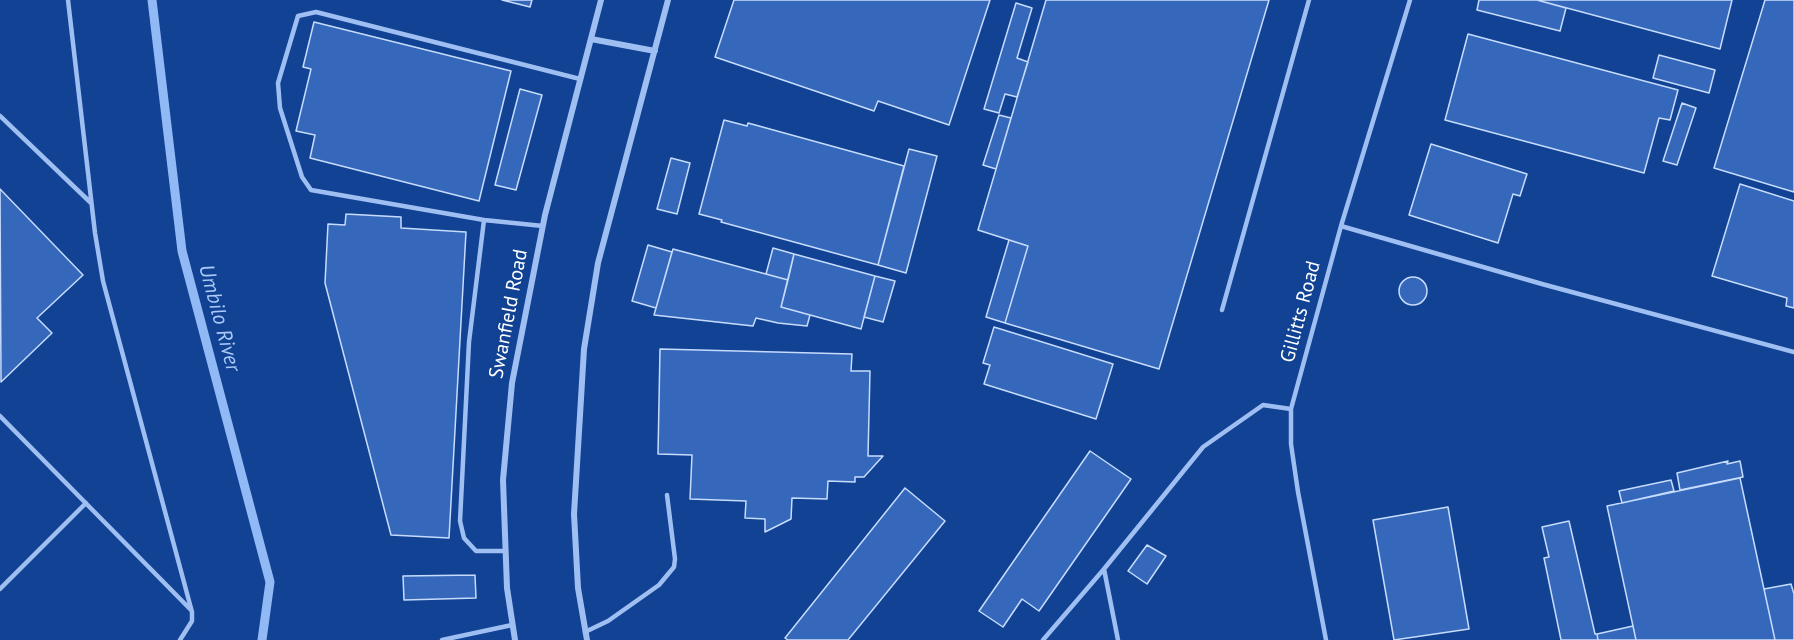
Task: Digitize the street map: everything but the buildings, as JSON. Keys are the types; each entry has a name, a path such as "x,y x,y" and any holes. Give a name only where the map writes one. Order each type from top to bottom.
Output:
{"street":[{"name":"Swanfield Road","path":"515,640 507,588 503,480 512,383 543,226 601,0"},
{"path":"586,640 578,588 574,514 584,349 598,263 668,0"},
{"path":"591,39 655,51"}],"lane":[{"path":"68,0 103,281 192,612 192,621 180,640"},
{"path":"1222,310 1309,0"},
{"name":"Gillitts Road","path":"1326,640 1298,492 1291,444 1291,409 1341,226 1410,0"},
{"path":"543,226 484,220 311,190 302,177 292,148 280,108 278,83 297,16 316,12 580,79"},
{"path":"0,116 92,202"},
{"path":"484,220 469,342 460,521 465,538 476,551 505,551"},
{"path":"1341,226 1520,278 1794,351"},
{"path":"1043,640 1203,447 1263,405 1291,409"},
{"path":"0,416 192,612"},
{"path":"585,632 608,621 659,585 674,567 668,495"},
{"path":"0,589 86,503"},
{"path":"1104,568 1118,640"},
{"path":"442,640 512,625"}],"waterway":[{"name":"Umbilo River","path":"152,0 182,251 270,582 262,640"}]}
